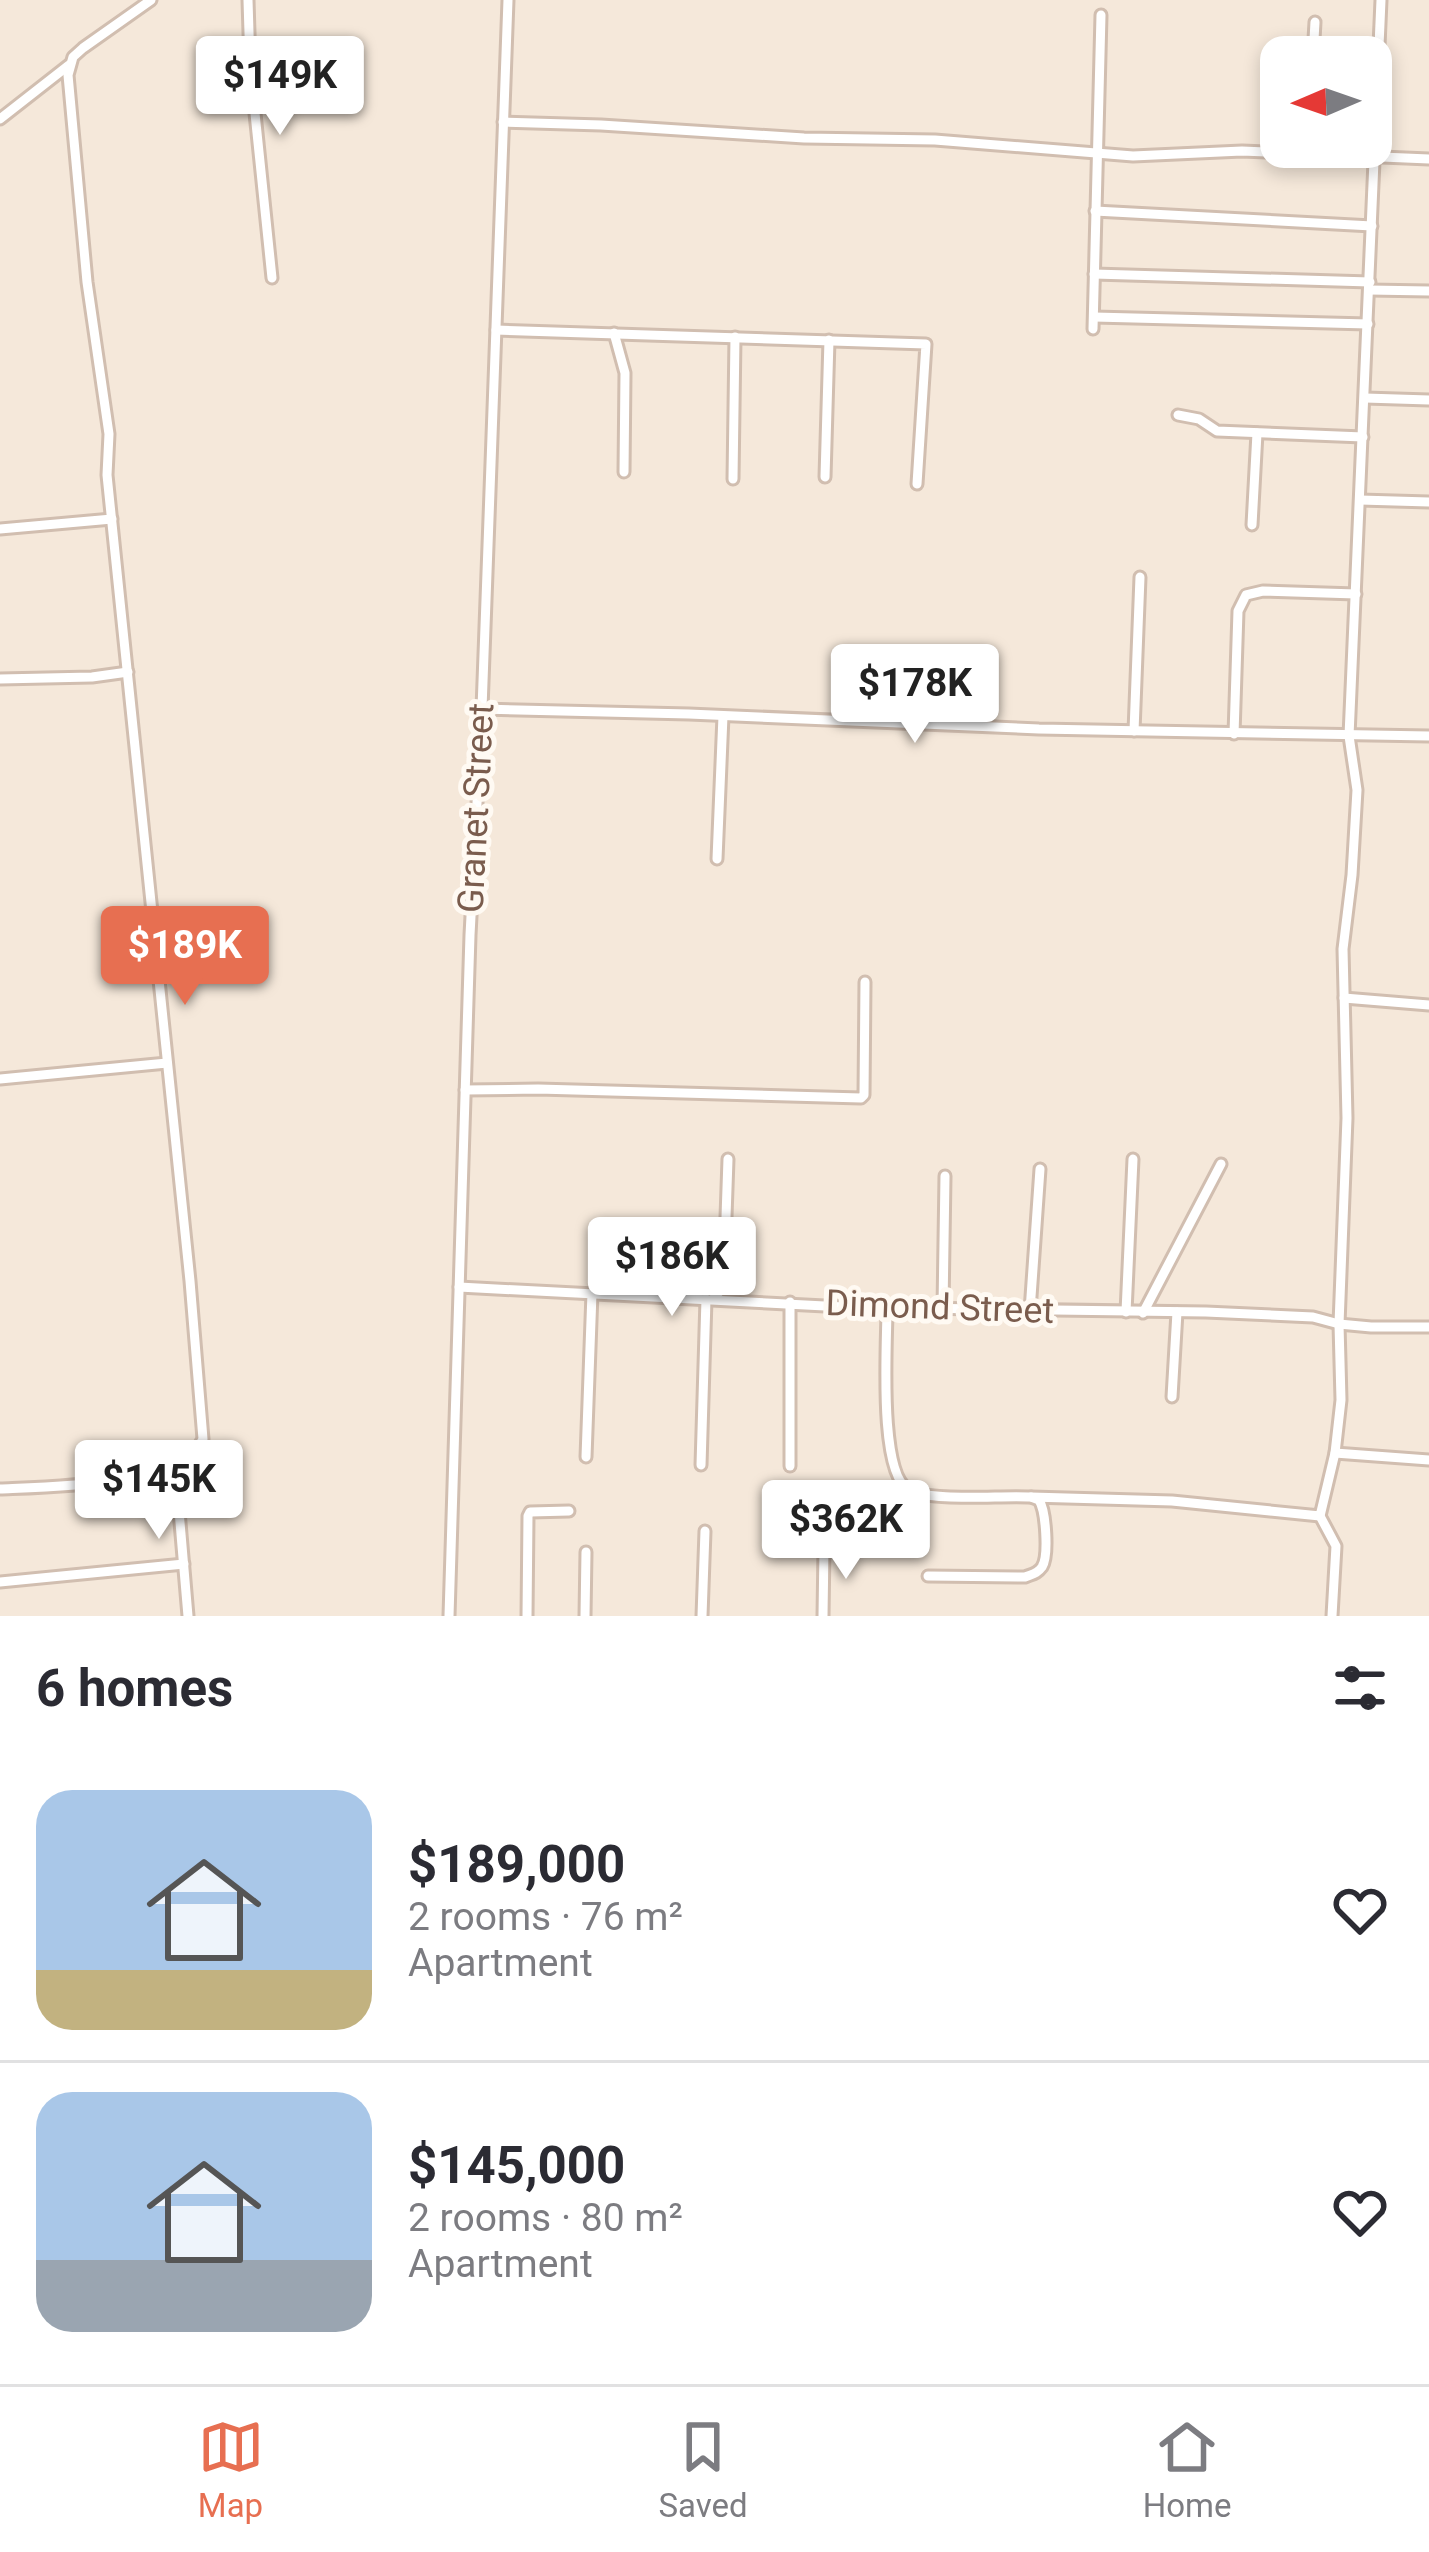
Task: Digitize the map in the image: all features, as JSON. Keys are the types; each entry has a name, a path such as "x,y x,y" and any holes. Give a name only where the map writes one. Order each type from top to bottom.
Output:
{"street":[{"path":"0,119 69,65 83,48 151,0"},
{"path":"248,0 272,278"},
{"name":"Granet Street","path":"449,1616 470,935 508,0"},
{"path":"1380,36 1381,0"},
{"path":"1101,15 1094,323 1368,324"},
{"path":"1314,36 1315,22"},
{"path":"0,1490 136,1478 175,1464 200,1447 202,1439 107,475 109,434 87,282 69,65"},
{"path":"503,122 935,140 1096,154 1260,151"},
{"path":"1392,158 1429,159"},
{"path":"1331,1616 1336,1546 1320,1516 1335,1454 1341,1400 1339,1324 1348,1118 1343,949 1357,803 1349,736 1375,168"},
{"path":"1095,211 1372,226"},
{"path":"1094,274 1429,291"},
{"path":"496,330 926,344 917,484"},
{"path":"614,333 625,373 624,472"},
{"path":"733,479 735,338"},
{"path":"825,478 829,340"},
{"path":"1365,398 1429,400"},
{"path":"1178,415 1199,419 1217,431 1363,437"},
{"path":"1252,525 1257,433"},
{"path":"1360,500 1429,502"},
{"path":"0,529 112,519"},
{"path":"1134,731 1140,577"},
{"path":"1234,734 1238,611 1246,595 1263,591 1356,594"},
{"path":"0,679 128,672"},
{"path":"482,709 1429,736"},
{"path":"718,859 722,716"},
{"path":"465,1090 861,1098 866,982"},
{"path":"1344,998 1429,1005"},
{"path":"0,1078 167,1063"},
{"path":"701,1465 710,1299 723,1284 728,1159"},
{"path":"1126,1312 1133,1159"},
{"path":"1143,1312 1221,1164"},
{"path":"1030,1311 1040,1169"},
{"path":"944,1308 945,1175"},
{"name":"Dimond Street","path":"459,1287 887,1307 1206,1312 1313,1317 1339,1324"},
{"path":"586,1457 592,1293"},
{"path":"790,1302 790,1466"},
{"path":"887,1307 888,1430 893,1467 904,1488 924,1494 1172,1501 1320,1516"},
{"path":"1172,1396 1178,1312"},
{"path":"1339,1324 1429,1327"},
{"path":"1335,1454 1429,1460"},
{"path":"175,1464 188,1616"},
{"path":"928,1576 1037,1573 1045,1564 1046,1515 1039,1499 1031,1497"},
{"path":"527,1616 527,1516 530,1512 569,1511"},
{"path":"702,1616 705,1532"},
{"path":"823,1616 824,1548"},
{"path":"585,1616 586,1552"},
{"path":"0,1582 184,1564"}],"shaded area":[{"path":"0,0 1429,0 1429,1616 0,1616"}]}
